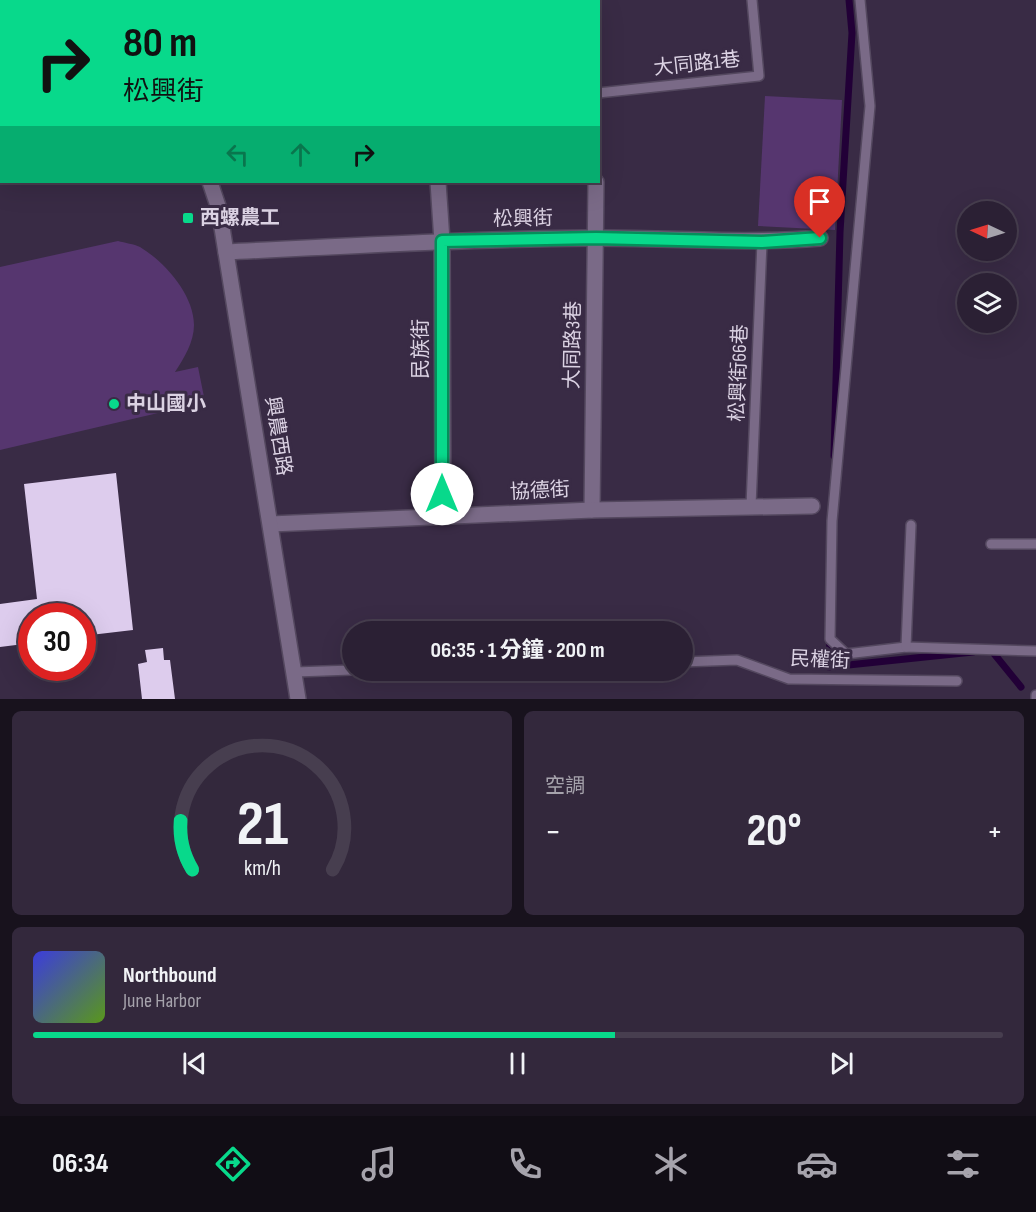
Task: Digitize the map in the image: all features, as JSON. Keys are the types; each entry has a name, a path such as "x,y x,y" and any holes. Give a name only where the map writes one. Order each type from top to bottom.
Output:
{"street":[{"name":"興農西路","path":"210,183 219,209 298,699"},
{"name":"民族街","path":"438,183 442,241 442,516"},
{"name":"大同路3巷","path":"592,510 596,183"},
{"name":"松興街","path":"226,252 442,241 596,238 762,242 820,238"},
{"name":"協德街","path":"271,524 592,510 812,506"}],"lane":[{"name":"大同路1巷","path":"600,93 759,76 752,0"},
{"path":"860,0 870,106 832,521 830,639 846,654 906,647 1036,651"},
{"name":"松興街66巷","path":"752,506 762,242"},
{"path":"906,647 911,525"},
{"path":"990,544 1036,544"},
{"name":"民權街","path":"693,662 737,660 789,679 957,681"},
{"path":"294,672 342,670"}],"shaded area":[{"path":"765,96 842,100 835,230 758,226"},
{"path":"118,241 138,246 149,253 168,270 184,291 193,314 194,331 188,350 175,372 198,367 205,402 0,450 0,267"}],"building":[{"path":"116,473 133,630 96,634 96,603 18,603 18,645 0,647 0,604 37,599 24,484"},
{"path":"163,648 164,660 170,660 175,699 142,699 138,664 147,662 145,650"}],"waterway":[{"path":"834,456 840,232 852,33 849,0"},
{"path":"830,637 829,667 973,652"},
{"path":"987,651 991,650 1021,687"}],"place":[{"name":"西螺農工","path":"188,218"},
{"name":"中山國小","path":"114,404"}],"route":[{"path":"442,494 442,241 596,238 762,242 820,238"}]}
